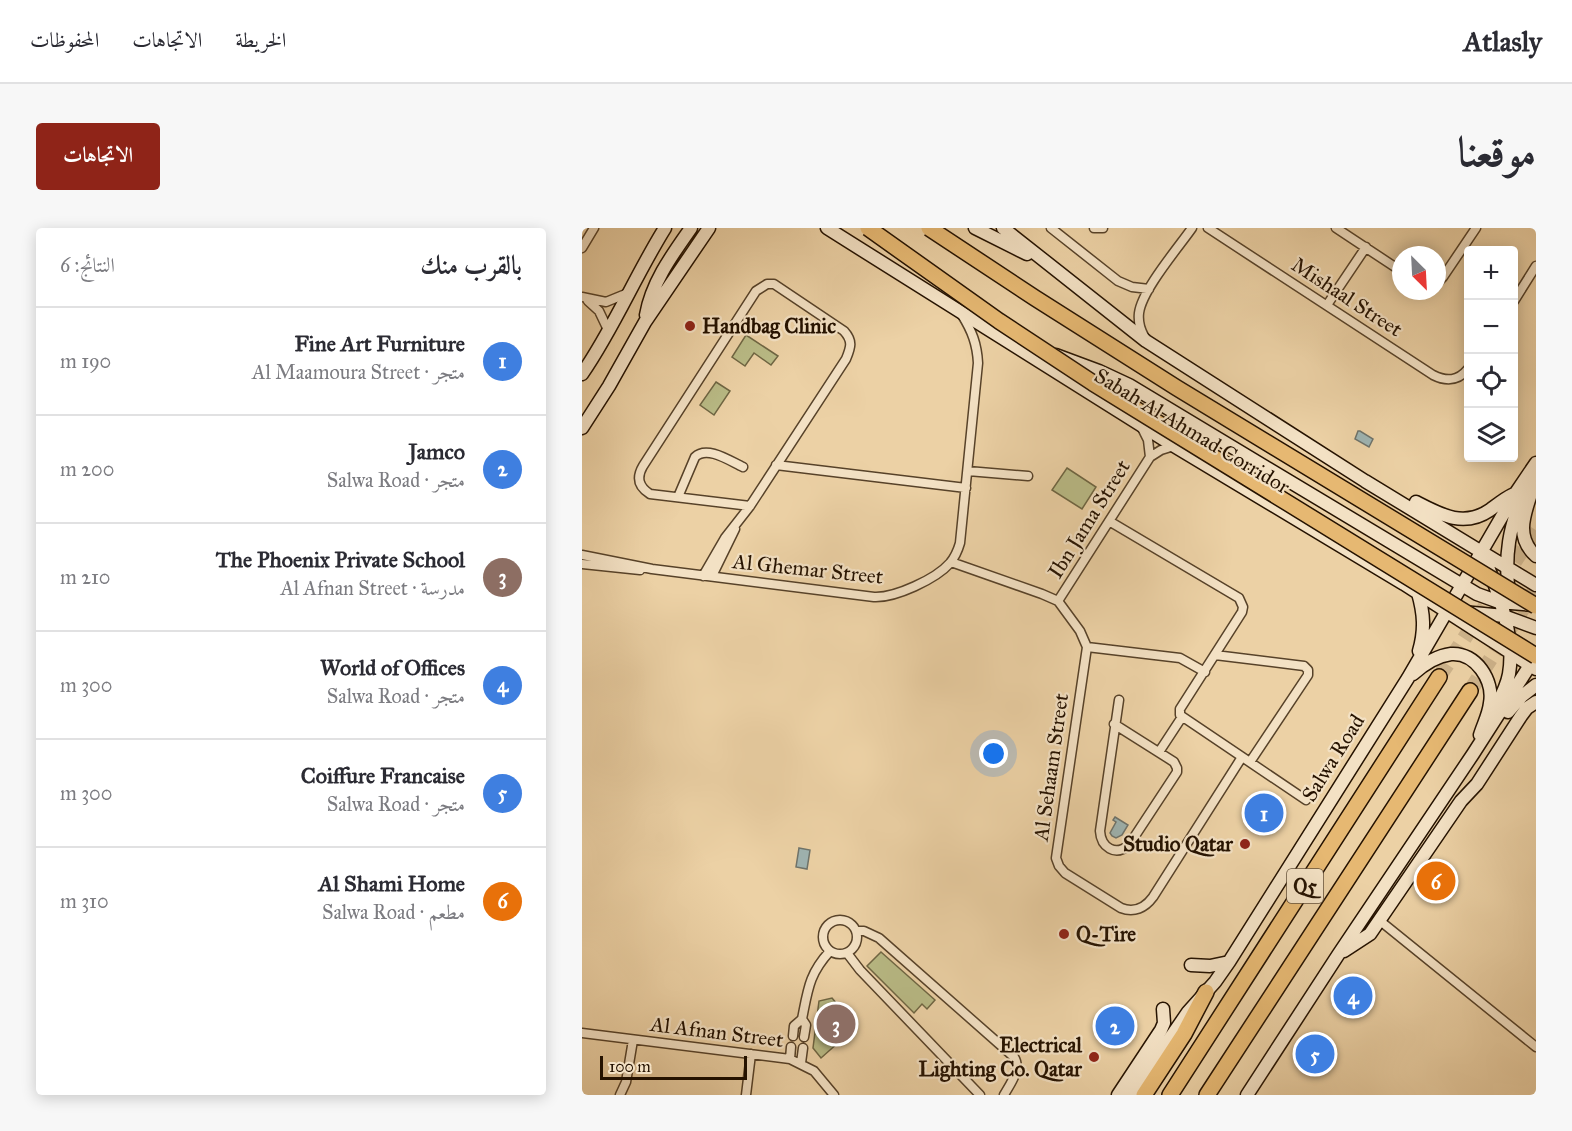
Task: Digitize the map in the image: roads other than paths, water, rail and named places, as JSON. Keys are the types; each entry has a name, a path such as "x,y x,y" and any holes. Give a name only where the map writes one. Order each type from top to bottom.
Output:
{"highway":[{"name":"Sabah Al Ahmad Corridor","path":"868,228 999,321 1093,383 1534,661"},
{"name":"Sabah Al Ahmad Corridor","path":"929,228 1177,388 1536,606"},
{"name":"Q5","path":"1170,1095 1439,677"},
{"name":"Q5","path":"1207,1095 1470,691"},
{"path":"1144,1095 1184,1034 1206,992"}],"main road":[{"path":"582,374 609,332 665,228"},
{"path":"645,322 656,282 691,228"},
{"name":"Sabah Al Ahmad Corridor","path":"827,228 1174,446 1510,651 1534,661"},
{"path":"975,228 1045,261"},
{"path":"1003,228 1146,341 1365,481 1536,585"},
{"path":"582,428 645,322 710,230"},
{"path":"1003,339 1068,358 1129,386 1462,586 1505,603 1536,606"},
{"path":"1505,603 1506,566 1511,527 1536,464"},
{"name":"Salwa Road","path":"1131,1095 1188,1012 1229,962 1408,678 1515,494 1536,464"},
{"path":"1536,477 1522,523 1522,534 1526,544 1536,556"},
{"path":"1365,481 1381,483 1437,513 1460,519 1470,519 1480,515 1515,494"},
{"path":"1473,754 1507,683 1510,651 1505,603 1482,551"},
{"path":"1415,664 1424,629 1424,617 1418,593"},
{"path":"1447,612 1477,612 1508,618 1536,628"},
{"path":"1247,1095 1534,661 1521,648 1508,618"},
{"path":"1408,678 1424,664 1453,654 1464,656 1480,668 1487,678 1490,704 1473,754"},
{"path":"1473,754 1489,738 1522,696 1536,685"},
{"path":"1338,955 1370,934 1461,801 1478,784 1521,716 1536,702"},
{"path":"1387,908 1396,869"},
{"path":"1191,965 1210,966 1229,962"},
{"path":"1118,1095 1161,1030 1164,1023 1163,1009"}],"street":[{"path":"582,248 594,228"},
{"path":"1051,228 1118,281 1132,287 1149,289"},
{"path":"1094,228 1103,228"},
{"path":"1146,341 1140,328 1139,313 1149,289 1192,228"},
{"name":"Mishaal Street","path":"1208,228 1438,378 1457,379 1464,373"},
{"path":"1336,228 1392,265"},
{"path":"1446,273 1476,228"},
{"path":"1328,306 1365,247"},
{"path":"1515,300 1536,266"},
{"path":"707,576 736,526 750,506 846,359 851,345 850,338 844,331 774,284 761,286 639,472 639,479 644,490 650,494 750,506"},
{"path":"582,297 606,302 628,294"},
{"path":"582,297 599,311 609,332"},
{"path":"962,314 974,334 978,349 978,363 960,543 951,562 1058,601 1080,631 1087,647 1180,658 1204,672"},
{"name":"Ibn Jama Street","path":"1140,424 1148,440 1150,457"},
{"name":"Ibn Jama Street","path":"1058,601 1150,457 1174,446"},
{"path":"678,497 695,456 699,453 706,451 743,467"},
{"path":"776,465 966,488"},
{"path":"968,471 1028,476"},
{"path":"1109,521 1239,598 1242,602 1242,612 1180,709 1184,719 1306,800"},
{"name":"Al Ghemar Street","path":"582,555 652,569 882,597 905,591 939,572 951,562"},
{"name":"Al Ghemar Street","path":"582,564 652,569"},
{"name":"Al Sehaam Street","path":"1087,647 1056,858 1065,873 1121,908 1129,911 1143,907 1153,897 1242,757"},
{"path":"1215,655 1304,666 1308,670 1308,675 1250,762"},
{"path":"1114,724 1177,765 1177,772 1129,845 1120,851 1106,847 1102,843 1100,831 1114,724 1119,699"},
{"path":"1161,754 1184,719"},
{"path":"842,920 850,924 856,931 855,945 847,953 838,954 830,951 825,944 824,935 830,924 842,920"},
{"path":"1379,920 1536,1047"},
{"path":"856,931 879,938 1014,1057 1017,1062 1016,1071 1004,1095"},
{"path":"793,1036 794,1026 802,1019 814,972 830,951"},
{"path":"847,953 860,970 980,1095"},
{"path":"802,1019 806,1028 804,1037"},
{"name":"Al Afnan Street","path":"582,1033 790,1059 814,1071 834,1095"},
{"path":"620,1095 626,1082 633,1040"},
{"path":"790,1059 791,1047"},
{"path":"801,1063 803,1048"},
{"path":"746,1095 751,1054"}],"water":[{"path":"1358,431 1373,439 1369,447 1355,439"},
{"path":"1115,817 1128,825 1122,835 1116,838 1110,833 1116,822 1113,820"},
{"path":"799,848 810,850 807,869 796,867"}],"tunnel":[{"path":"1439,677 1536,529"},
{"path":"1470,691 1536,588"}],"place":[{"name":"Handbag Clinic","path":"690,326"},
{"name":"Fine Art Furniture","path":"1264,813"},
{"name":"Studio Qatar","path":"1245,844"},
{"name":"Al Shami Home","path":"1436,881"},
{"name":"Q-Tire","path":"1064,934"},
{"name":"World of Offices","path":"1353,996"},
{"name":"The Phoenix Private School","path":"836,1024"},
{"name":"Jamco","path":"1115,1026"},
{"name":"Coiffure Francaise","path":"1315,1054"},
{"name":"Electrical Lighting Co. Qatar","path":"1094,1057"}]}
